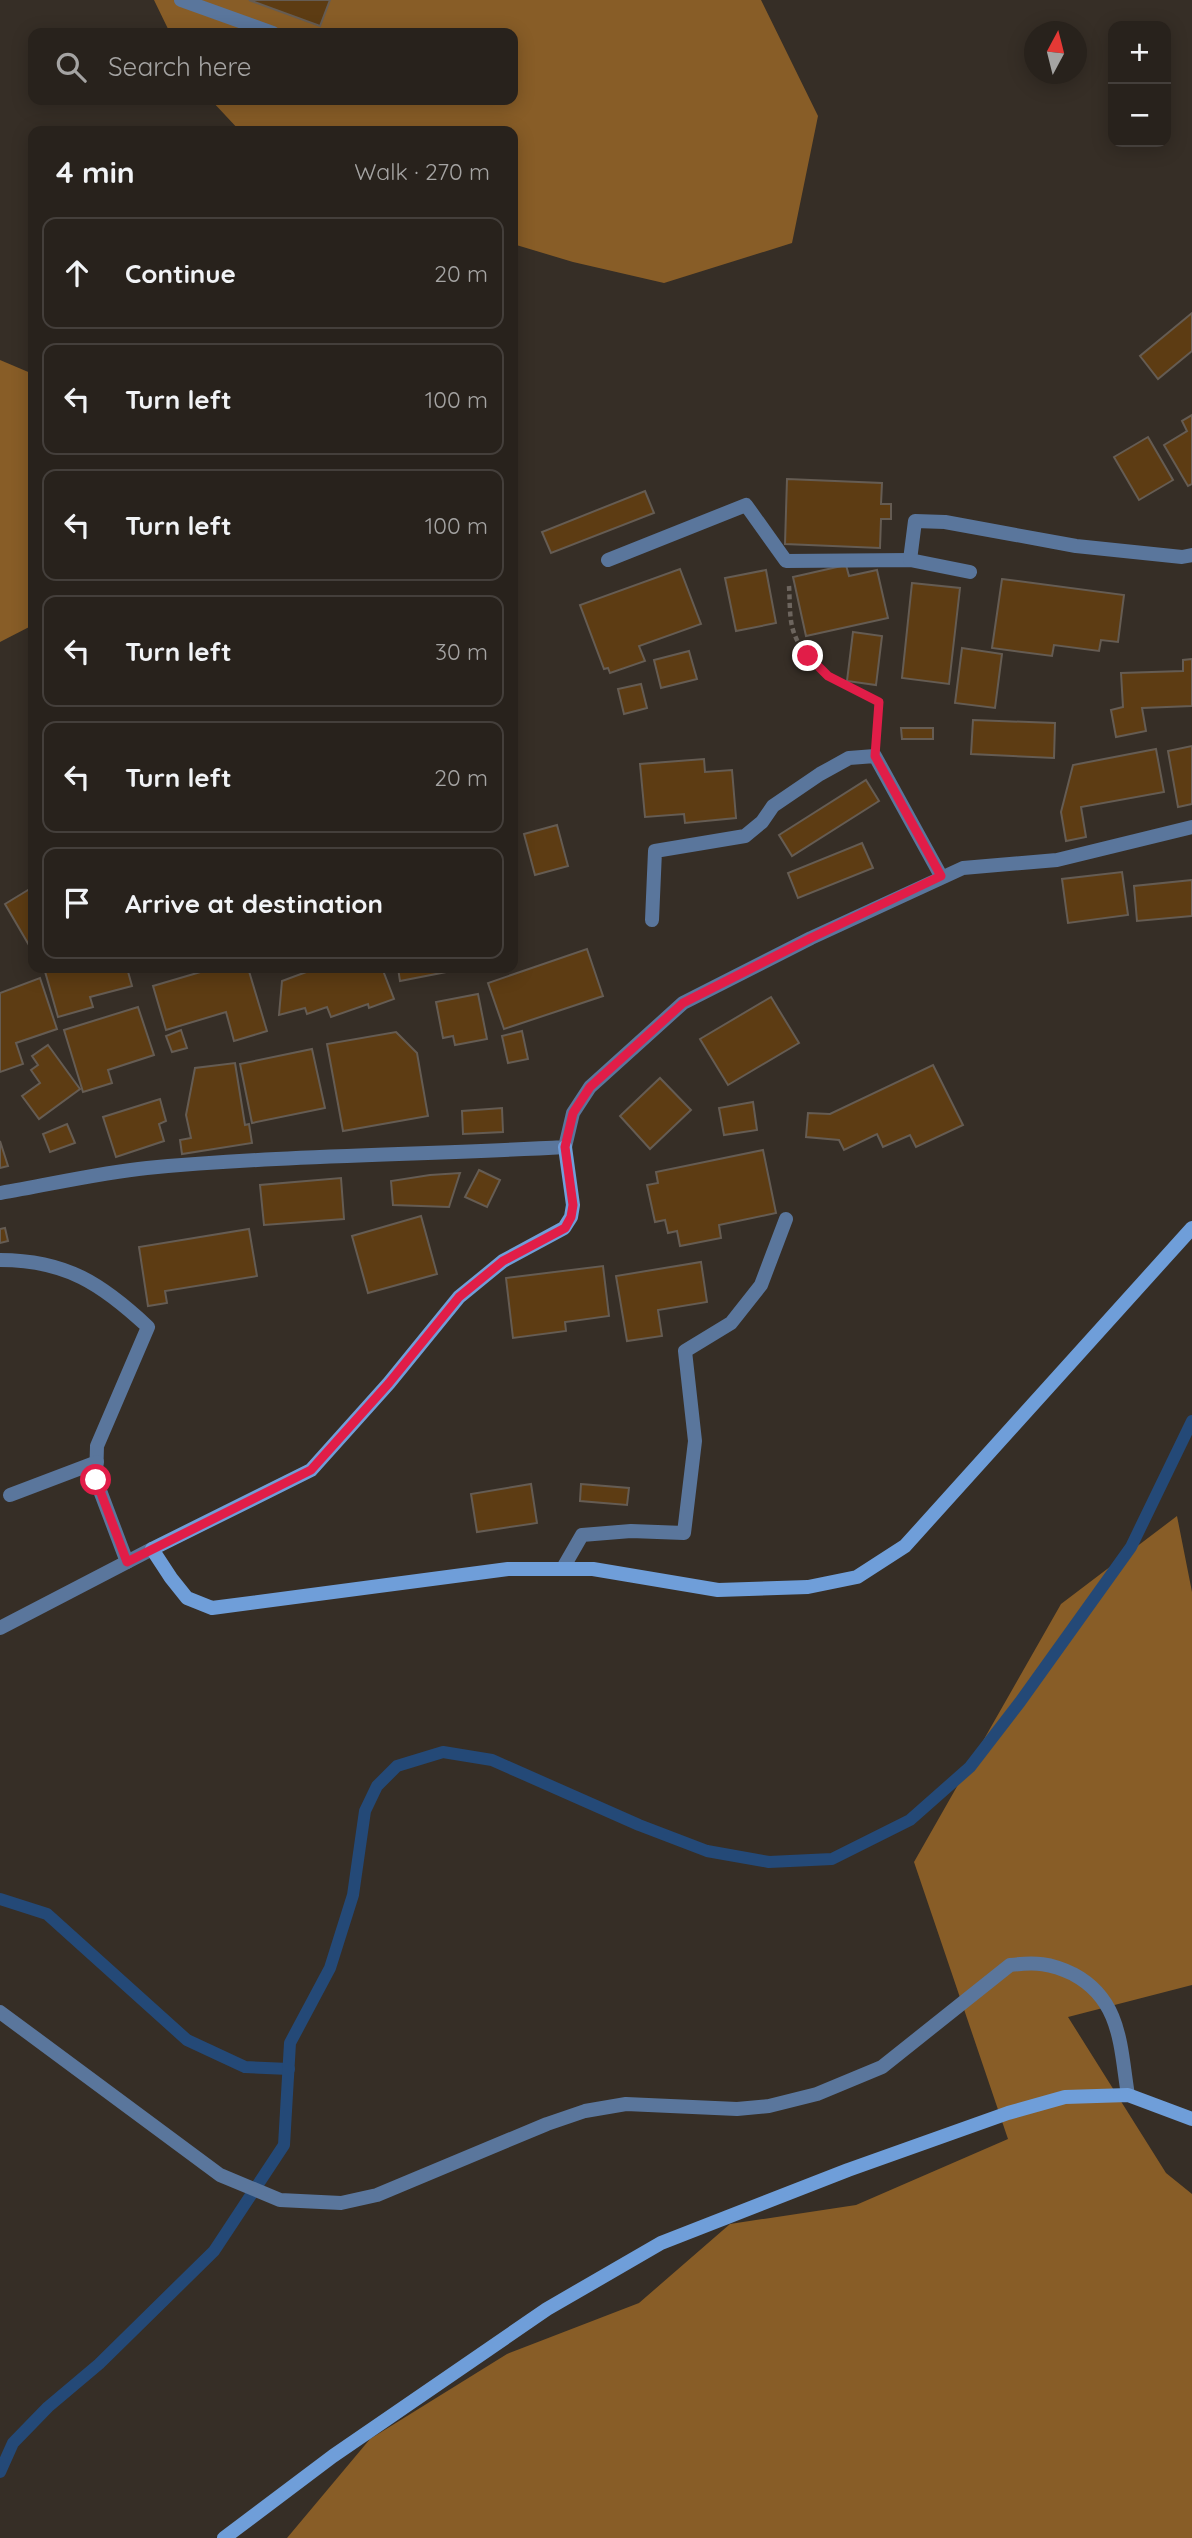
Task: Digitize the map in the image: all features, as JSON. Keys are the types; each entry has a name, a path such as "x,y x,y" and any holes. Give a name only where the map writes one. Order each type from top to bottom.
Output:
{"street":[{"path":"181,0 259,28"},
{"path":"608,560 746,505 786,561 910,560 970,572"},
{"path":"910,560 915,521 945,523 1076,546 1182,557 1192,555"},
{"path":"652,920 655,851 746,836 762,822 773,806 849,758 875,756 941,876"},
{"path":"0,1628 311,1470 389,1383 459,1297 503,1261 565,1228 573,1205 565,1147 573,1113 590,1087 683,1003 811,938 963,868 1057,860 1192,827"},
{"path":"0,1193 145,1168 358,1155 565,1147"},
{"path":"563,1568 582,1535 631,1531 684,1533 695,1441 685,1350 731,1323 761,1285 786,1219"},
{"path":"152,1549 187,1598 212,1608 508,1569 593,1569 718,1590 808,1587 857,1577 905,1546 1192,1228"},
{"path":"0,1261 18,1260 69,1270 114,1295 148,1327 97,1446 96,1480 127,1562"},
{"path":"10,1495 97,1462"},
{"path":"0,2012 220,2175 280,2200 341,2203 377,2195 584,2111 626,2104 737,2109 769,2106 817,2094 882,2067 1010,1965 1037,1962 1059,1968 1089,1983 1106,2001 1116,2026 1128,2095"},
{"path":"224,2538 333,2456 547,2309 661,2243 848,2170 1008,2113 1065,2097 1128,2095 1192,2119"}],"path":[{"path":"786,561 793,630 808,656 828,676 879,702 875,756"}],"shaded area":[{"path":"154,0 761,0 818,116 792,243 664,283 573,262 518,246 518,126 235,126 216,105 518,105 518,28 168,28"},
{"path":"0,360 28,372 28,628 0,642"},
{"path":"1177,1516 1192,1592 1192,1985 1068,2017 1166,2173 1192,2194 1192,2538 287,2538 370,2439 507,2354 639,2303 730,2224 856,2205 1008,2139 914,1862 1061,1604"}],"building":[{"path":"249,0 330,0 320,26"},
{"path":"1192,313 1192,351 1158,379 1140,356"},
{"path":"1192,415 1192,484 1188,486 1164,445 1187,431 1182,421"},
{"path":"1148,437 1173,480 1139,500 1114,457"},
{"path":"787,479 882,483 881,504 891,504 891,519 881,519 880,548 785,544"},
{"path":"645,491 654,513 551,553 542,532"},
{"path":"846,565 849,576 877,570 888,618 806,636 793,577"},
{"path":"680,569 701,624 639,646 645,661 610,673 608,668 604,669 580,605"},
{"path":"766,570 776,623 736,631 725,578"},
{"path":"1002,579 1124,595 1118,642 1101,640 1099,651 1054,645 1052,656 992,648"},
{"path":"912,583 960,588 949,684 902,678"},
{"path":"853,632 882,636 876,685 847,681"},
{"path":"962,648 1002,654 995,708 955,703"},
{"path":"689,651 697,679 661,688 654,660"},
{"path":"1192,659 1192,706 1142,708 1146,731 1116,737 1111,710 1123,707 1121,673 1183,671 1183,660"},
{"path":"641,684 647,708 624,714 618,689"},
{"path":"973,720 1055,723 1054,758 971,754"},
{"path":"901,728 933,728 933,739 902,739"},
{"path":"1192,746 1192,804 1178,807 1168,751"},
{"path":"1156,749 1164,792 1081,807 1086,837 1066,841 1061,812 1073,765"},
{"path":"704,759 705,772 732,770 736,818 685,823 684,814 645,817 640,764"},
{"path":"866,780 879,801 792,856 779,835"},
{"path":"557,825 568,866 535,875 524,834"},
{"path":"862,843 873,868 798,898 788,873"},
{"path":"1122,872 1128,915 1068,923 1062,879"},
{"path":"1192,880 1192,916 1137,921 1134,886"},
{"path":"28,890 28,943 5,904"},
{"path":"587,949 603,996 504,1029 488,983"},
{"path":"45,973 128,973 132,986 90,997 93,1007 58,1017"},
{"path":"197,973 250,973 267,1031 234,1041 226,1012 166,1030 153,986"},
{"path":"304,973 384,973 394,999 369,1008 368,1004 331,1017 327,1007 307,1014 305,1008 279,1015 282,981"},
{"path":"399,973 441,973 400,981"},
{"path":"40,978 57,1029 16,1043 23,1064 0,1072 0,993"},
{"path":"478,994 487,1039 455,1045 453,1036 443,1038 436,1002"},
{"path":"771,997 799,1043 728,1085 700,1039"},
{"path":"138,1007 154,1055 108,1070 112,1083 83,1092 64,1030"},
{"path":"181,1030 187,1048 172,1052 166,1036"},
{"path":"522,1031 528,1059 508,1063 502,1036"},
{"path":"396,1032 417,1053 428,1116 343,1131 327,1044"},
{"path":"48,1045 80,1089 39,1119 22,1096 40,1083 31,1070 38,1065 32,1056"},
{"path":"312,1049 325,1108 252,1123 240,1064"},
{"path":"235,1063 245,1125 249,1124 252,1143 182,1154 180,1140 191,1138 186,1115 195,1068"},
{"path":"933,1065 963,1125 916,1147 910,1135 883,1147 877,1134 844,1150 839,1140 806,1137 808,1113 830,1114"},
{"path":"660,1078 691,1110 650,1149 620,1116"},
{"path":"160,1099 166,1121 159,1124 164,1141 116,1157 103,1117"},
{"path":"753,1102 757,1130 724,1135 719,1108"},
{"path":"502,1108 503,1132 463,1134 462,1111"},
{"path":"67,1124 75,1143 50,1152 43,1134"},
{"path":"0,1141 8,1166 0,1168"},
{"path":"763,1150 776,1213 719,1225 721,1238 680,1246 677,1231 668,1233 665,1220 655,1222 647,1185 658,1183 656,1172"},
{"path":"479,1170 500,1180 487,1207 465,1197"},
{"path":"460,1173 449,1207 393,1205 391,1181"},
{"path":"341,1178 344,1219 264,1225 260,1185"},
{"path":"421,1216 437,1274 368,1293 352,1236"},
{"path":"5,1228 8,1241 0,1243 0,1229"},
{"path":"249,1229 257,1276 165,1291 167,1303 148,1306 139,1247"},
{"path":"701,1262 707,1302 658,1310 662,1336 627,1341 616,1276"},
{"path":"603,1266 609,1316 565,1322 566,1331 513,1338 506,1278"},
{"path":"531,1484 537,1523 477,1532 471,1494"},
{"path":"581,1484 629,1488 627,1505 580,1501"}],"waterway":[{"path":"0,2472 13,2443 48,2407 99,2364 214,2251 284,2145 290,2043 330,1968 353,1895 365,1811 377,1786 397,1766 443,1752 492,1760 639,1825 707,1851 769,1862 832,1859 910,1820 970,1767 1131,1547 1192,1421"},
{"path":"0,1899 47,1914 187,2040 245,2067 289,2069"}],"route":[{"path":"96,1480 127,1562 311,1470 389,1383 459,1297 503,1261 565,1228 573,1205 565,1147 573,1113 590,1087 683,1003 941,876 875,756 879,702 828,676 808,656"}]}
